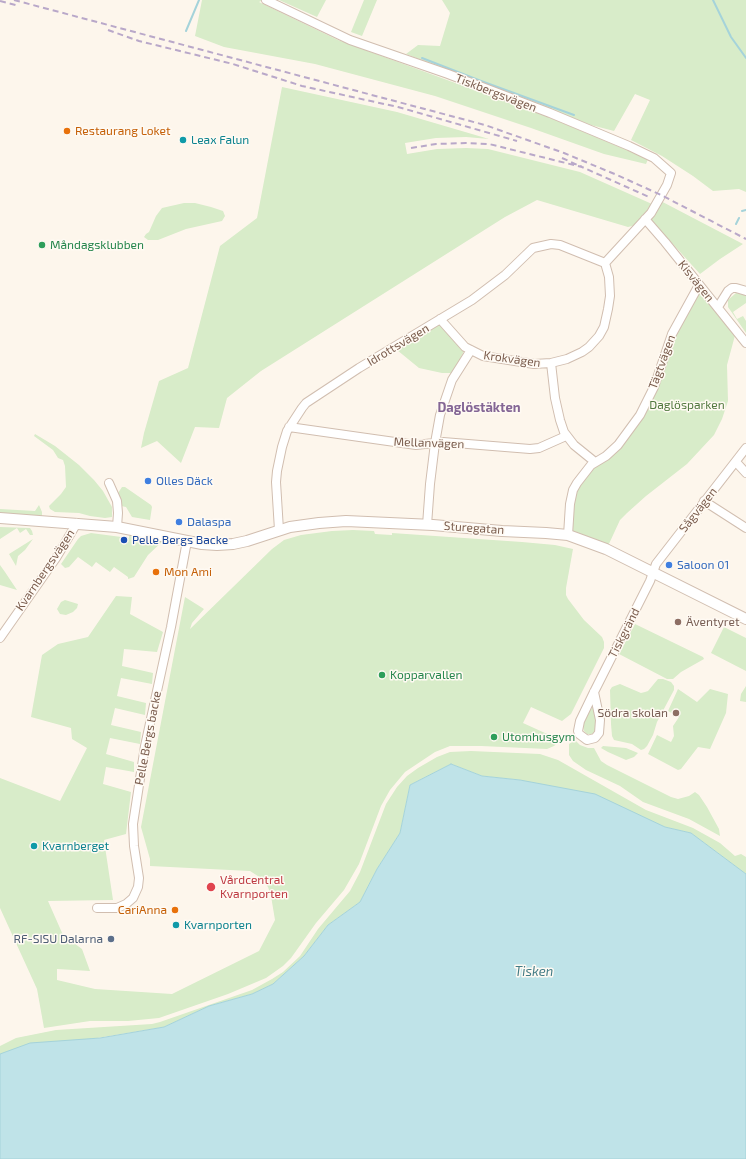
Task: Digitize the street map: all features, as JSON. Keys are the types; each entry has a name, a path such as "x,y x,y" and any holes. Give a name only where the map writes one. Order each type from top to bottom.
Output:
{"street":[{"name":"Tiskbergsvägen","path":"266,0 350,40 398,56 522,102 654,158 671,173 658,202 645,219"},
{"path":"605,263 645,219"},
{"name":"Kisvägen","path":"645,219 746,343"},
{"name":"Idrottsvägen","path":"279,530 277,471 282,447 289,427 306,403 359,368 461,308 479,295 535,247 551,244 560,245 605,263"},
{"name":"Krokvägen","path":"440,319 458,340 470,350 484,356 534,364 550,363 567,359 589,348 599,336 604,326 610,300 609,278 605,263"},
{"name":"Tägtvägen","path":"568,535 568,516 573,490 586,469 606,456 618,445 640,415 654,387 672,334 699,285"},
{"path":"718,307 728,291 732,288 746,291"},
{"path":"427,525 430,484 440,415 452,380 470,350"},
{"path":"550,363 558,412 566,436 595,462"},
{"name":"Mellanvägen","path":"289,427 304,428 404,444 416,445 444,442 534,449 566,436"},
{"name":"Sågvägen","path":"652,573 656,564 746,448"},
{"path":"736,462 746,473"},
{"path":"0,518 117,526 117,501 109,483"},
{"path":"704,501 746,528"},
{"name":"Sturegatan","path":"117,526 210,545 233,544 247,541 279,530 319,523 346,521 568,535 606,549 746,619"},
{"name":"Kvarnbergsvägen","path":"0,638 54,561 77,523"},
{"name":"Pelle Bergs backe","path":"97,908 117,908 126,904 132,898 138,887 139,878 134,846 133,824 145,746 187,541"},
{"name":"Tiskgränd","path":"594,692 600,720 600,734 595,738 587,740 579,734 578,726 594,692 650,581 652,573"}],"green space":[{"path":"202,0 263,0 259,2 338,40 548,117 648,159 646,164 604,154 435,96 315,64 224,47 195,36"},
{"path":"279,0 326,0 317,17"},
{"path":"364,0 377,0 362,36 351,32"},
{"path":"442,0 746,0 746,192 739,189 713,191 662,156 631,140 650,100 635,94 614,131 591,125 406,54 418,45 440,46 450,13"},
{"path":"282,87 397,112 489,139 466,137 436,138 405,143 407,154 437,149 488,149 580,172 652,204 655,198 743,244 700,274 652,221 628,227 537,200 505,217 261,371 227,398 219,428 195,427 181,463 157,441 141,448 144,433 159,381 188,368 220,246 257,218"},
{"path":"184,203 195,203 211,207 223,211 225,216 222,221 186,229 158,240 148,240 144,237 149,232 156,216 162,208"},
{"name":"Daglösparken","path":"699,292 737,328 727,365 728,401 722,419 714,435 687,464 646,496 620,520 608,546 569,534 574,487 637,421 666,351"},
{"path":"736,293 746,296 746,303 733,312 737,319 743,316 746,321 746,333 728,307 728,300"},
{"path":"442,323 464,351 453,373 442,373 419,368 397,350"},
{"path":"35,434 55,446 79,465 94,480 103,491 112,507 112,517 105,518 79,513 55,512 50,509 49,506 66,487 65,466 63,460 58,458 53,450 34,436"},
{"path":"122,487 125,487 151,505 150,520 132,517 126,507 121,506 118,493"},
{"path":"39,505 42,516 0,513 0,509 35,511"},
{"path":"0,527 30,528 33,535 30,535 26,529 20,533 17,528 0,539"},
{"name":"Kopparvallen","path":"353,530 374,531 375,534 392,535 392,533 522,542 555,545 573,549 566,595 584,620 602,637 604,648 571,714 562,721 531,707 523,723 556,738 557,735 562,737 561,739 554,746 547,749 450,746 435,752 405,772 390,790 381,806 359,864 344,890 316,923 291,958 283,966 266,978 228,994 159,1018 128,1021 90,1021 44,1028 37,989 0,908 0,778 60,801 87,748 72,739 71,728 31,717 42,655 58,644 88,637 116,596 132,597 130,614 163,632 157,652 124,649 122,666 153,673 152,684 121,678 117,696 146,703 145,715 115,708 111,725 141,732 140,744 110,738 106,754 134,762 134,772 106,767 103,784 131,792 126,834 104,840 113,900 48,901 63,935 82,949 90,971 57,969 57,980 95,989 172,994 259,951 275,920 268,887 261,878 250,871 150,866 150,859 141,827 185,597 204,609 192,623 190,629 272,549 284,540 301,535"},
{"path":"91,533 129,538 129,536 164,540 148,555 134,577 128,579 128,577 114,567 110,572 96,562 92,567 78,557 69,567 65,568 61,564 78,539 81,536"},
{"path":"33,539 25,550 18,556 16,566 9,554"},
{"path":"0,565 5,572 17,590 0,585"},
{"path":"65,600 78,604 77,608 73,612 66,615 60,614 57,609 61,602"},
{"path":"635,624 703,657 704,659 681,672 673,679 667,679 619,654"},
{"path":"724,627 746,638 746,671 711,653"},
{"path":"658,679 671,682 674,686 674,690 657,722 653,735 647,746 641,750 632,744 614,740 612,736 611,724 610,690 612,687 620,684 641,693 648,691"},
{"path":"746,686 746,702 740,701 741,694"},
{"path":"678,689 697,702 710,689 728,694 726,713 710,749 698,747 681,769 678,770 648,754 657,735 671,742 674,736 673,726 679,717 668,711"},
{"path":"594,707 596,709 596,730 592,734 587,734 584,731 583,724 589,710"},
{"path":"575,740 580,745 588,748 594,748 601,761 607,765 671,797 678,799 689,796 695,792 699,795 707,807 719,829 720,836 689,819 643,802 620,786 586,770 573,761 569,755 569,744"},
{"path":"603,746 626,748 638,753 634,757 626,760 601,748"},
{"path":"471,751 540,754 558,760 646,810 693,828 720,843 735,856 741,854 746,857 746,874 691,833 665,827 520,780 482,776 451,764 410,785 400,833 377,869 360,902 328,925 304,956 273,984 252,994 209,1006 164,1027 0,1054 0,1046 16,1038 56,1030 152,1024 160,1022 252,990 283,972 300,956 318,929 350,891 360,872 386,804 397,787 407,776 437,757 450,752"}],"water":[{"name":"Tisken","path":"451,764 482,776 520,780 595,794 665,827 691,833 746,874 746,1159 0,1159 0,1054 30,1043 100,1038 164,1027 209,1006 252,994 273,984 304,956 328,925 360,902 377,869 400,833 410,785"}],"waterway":[{"path":"186,31 199,0"},
{"path":"713,0 731,37 746,58"},
{"path":"422,58 574,115"},
{"path":"742,211 746,210"},
{"path":"736,224 739,218"}],"railway":[{"path":"14,0 485,125 564,153 617,175 661,195 746,239"},
{"path":"0,1 19,6"},
{"path":"108,30 139,41 233,64 302,86 398,107 517,141"},
{"path":"411,148 436,144 489,144 582,167 649,197"},
{"path":"562,158 582,167"}],"place":[{"name":"Restaurang Loket","path":"67,131"},
{"name":"Leax Falun","path":"183,140"},
{"name":"Måndagsklubben","path":"42,245"},
{"name":"Olles Däck","path":"148,481"},
{"name":"Dalaspa","path":"179,522"},
{"name":"Pelle Bergs Backe","path":"124,540"},
{"name":"Saloon 01","path":"669,565"},
{"name":"Mon Ami","path":"156,572"},
{"name":"Äventyret","path":"678,622"},
{"name":"Kopparvallen","path":"382,675"},
{"name":"Södra skolan","path":"676,713"},
{"name":"Utomhusgym","path":"494,737"},
{"name":"Kvarnberget","path":"34,846"},
{"name":"Vårdcentral Kvarnporten","path":"211,887"},
{"name":"CariAnna","path":"175,910"},
{"name":"Kvarnporten","path":"176,925"},
{"name":"RF-SISU Dalarna","path":"111,939"}],"district":[{"name":"Daglöstäkten","path":"479,408"}]}
